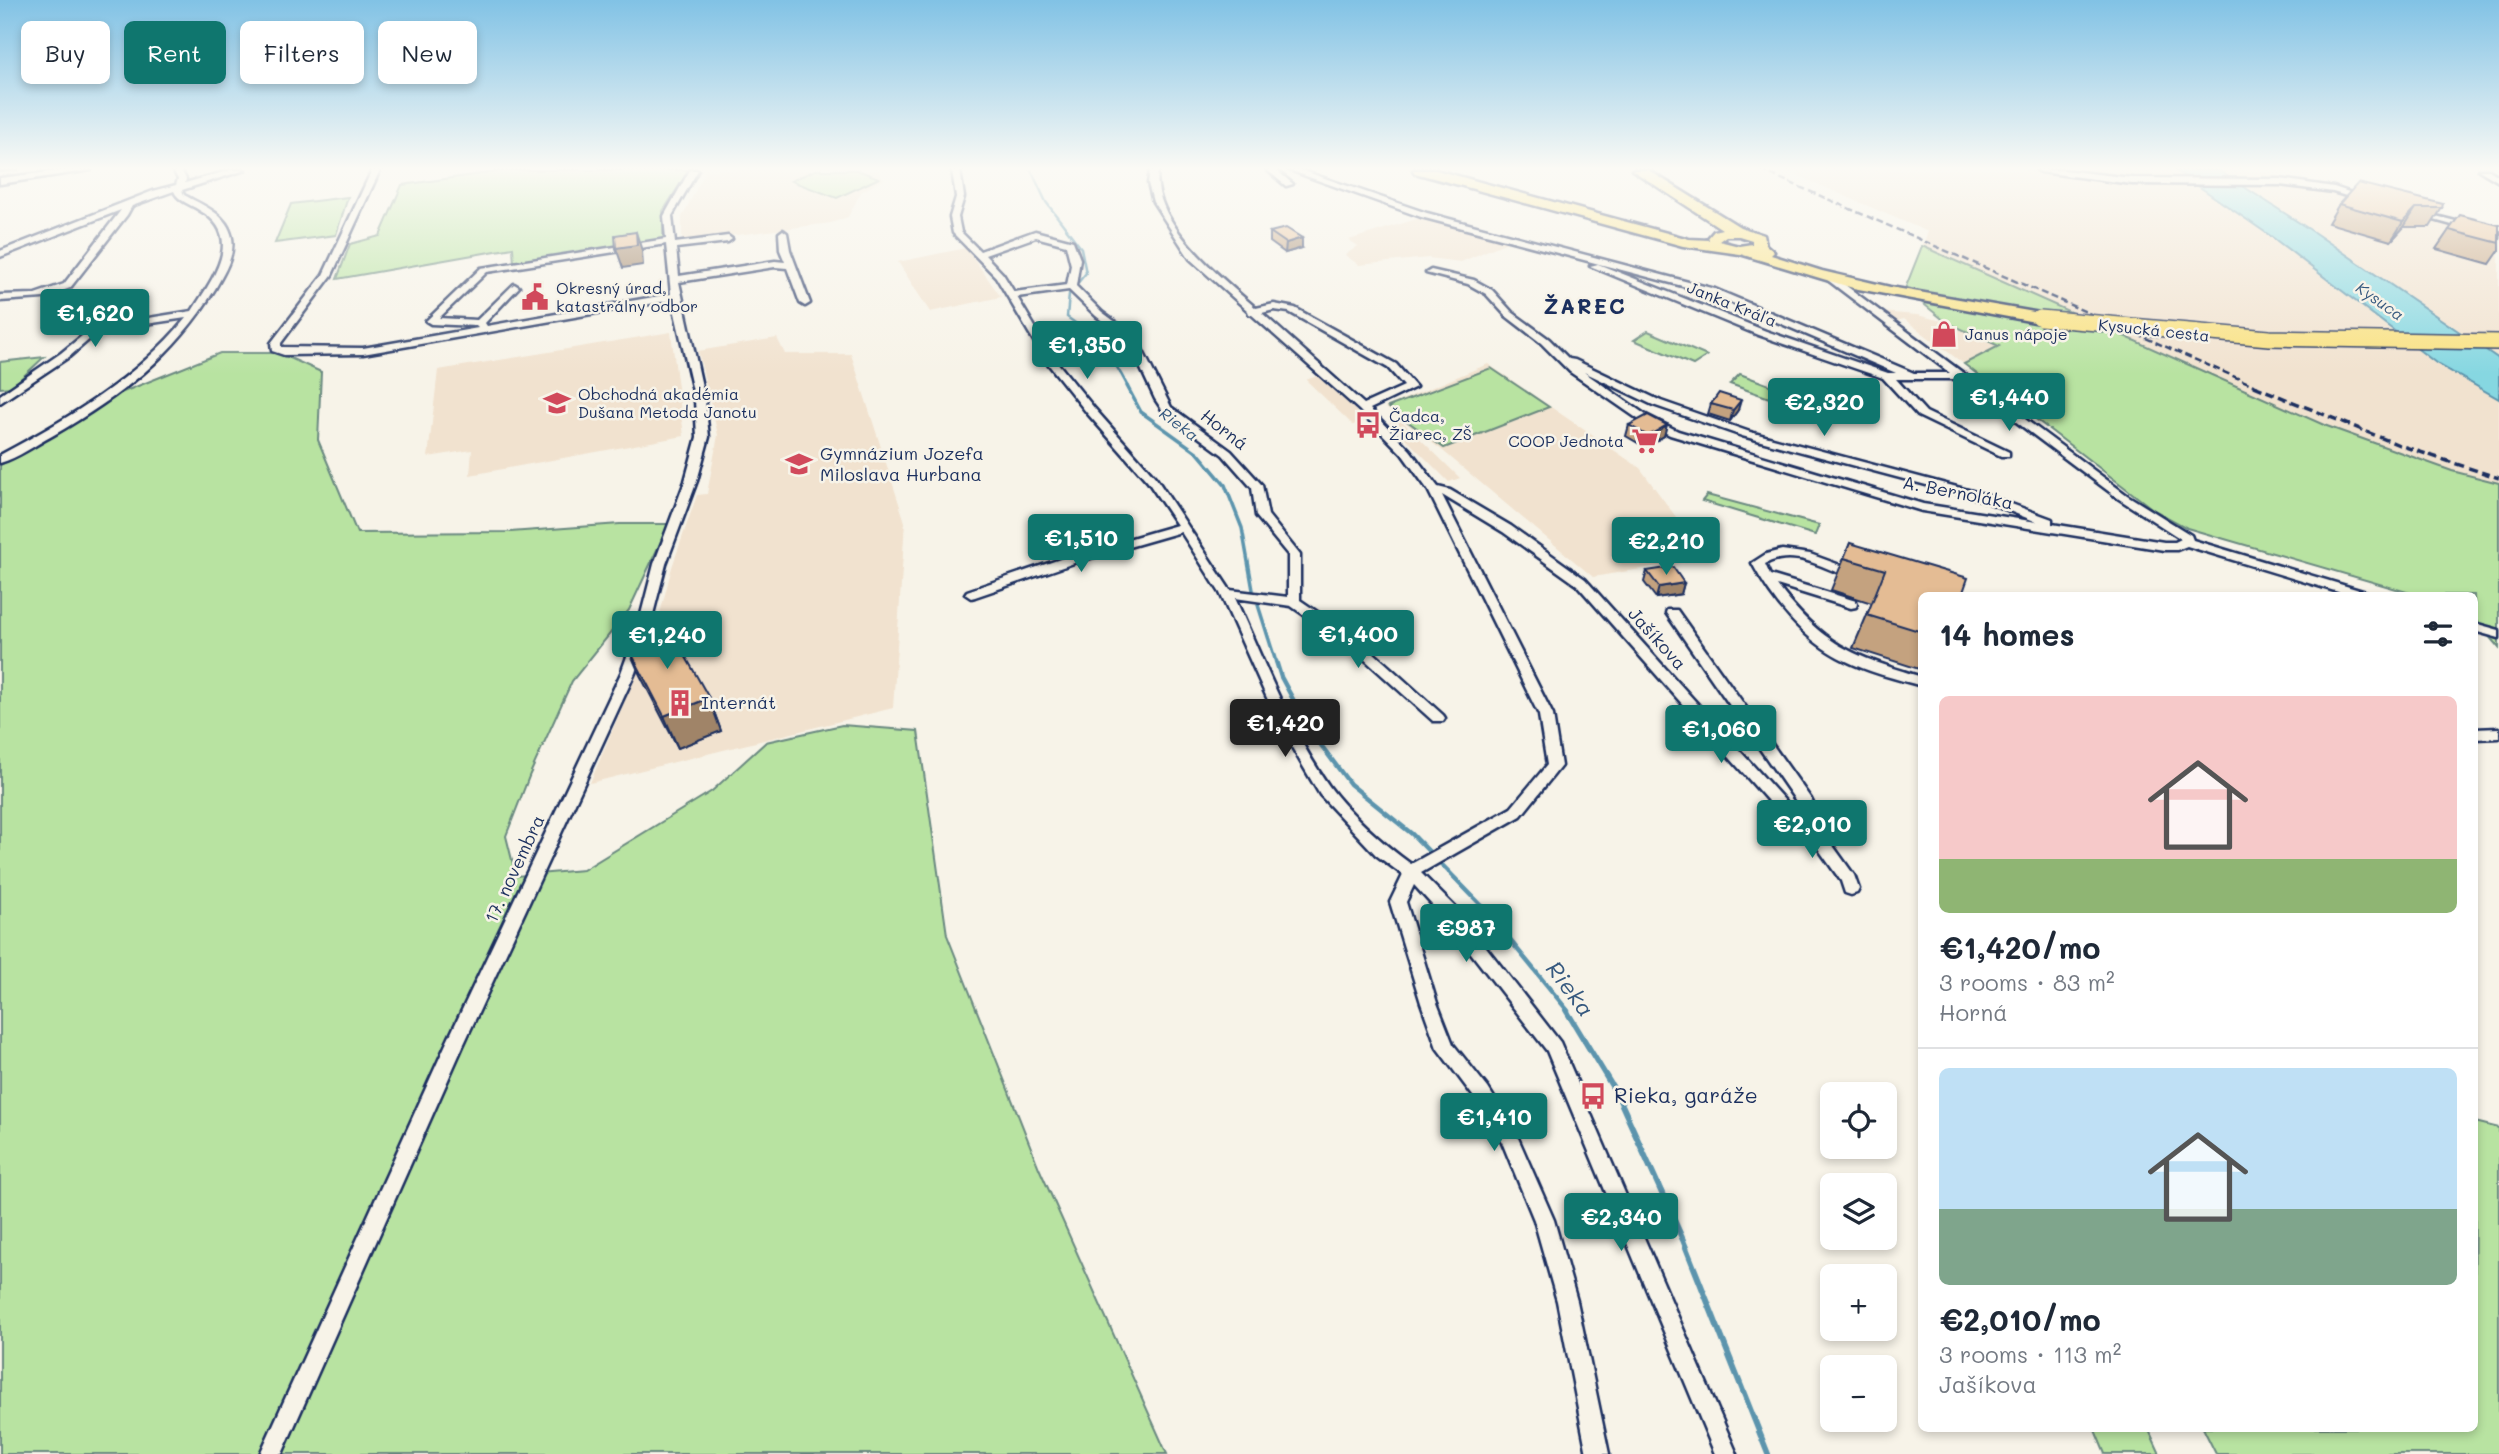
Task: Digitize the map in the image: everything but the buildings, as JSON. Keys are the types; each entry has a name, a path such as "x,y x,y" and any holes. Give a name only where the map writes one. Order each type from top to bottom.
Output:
{"main road":[{"name":"Kysucká cesta","path":"1671,238 1688,243 1719,239 1752,249 1864,294 2040,318 2244,338 2499,342"},
{"name":"Kysucká cesta","path":"1752,249 1759,238"}],"street":[{"path":"0,254 41,238"},
{"path":"0,298 20,299 56,293 67,286 105,238"},
{"path":"0,460 101,402 161,355 197,313 226,258 228,238"},
{"path":"345,238 327,275 276,343 276,349 284,352 363,351 675,288 775,264 790,265"},
{"name":"17. novembra","path":"271,1454 454,1046 628,673 644,626 660,564 691,481 703,437 700,400 675,288 670,238"},
{"path":"784,238 790,265 805,303"},
{"path":"961,238 1000,276 1049,358 1152,480 1184,527 1226,593 1287,727 1325,791 1381,851 1415,869 1546,1035 1559,1056 1726,1454"},
{"path":"977,255 1024,238"},
{"path":"1013,295 1071,287 1075,274 1075,253 1070,243 1050,238"},
{"path":"1179,238 1193,257 1363,408 1406,452 1434,490 1546,715 1554,766 1516,813 1415,869 1398,902 1446,1048 1482,1094 1509,1137 1544,1220 1567,1301 1598,1454"},
{"name":"Janka Kráľa","path":"1514,238 1712,291 1915,377"},
{"path":"482,326 431,321 484,270 670,244 728,239"},
{"name":"Janka Kráľa","path":"1542,245 1762,333 1887,376 1959,376"},
{"name":"A. Bernoláka","path":"1430,273 1471,282 1489,292 1509,314 1545,341 1574,370 1642,417 1674,433 1922,507 2164,546 2177,546 2186,542"},
{"path":"482,326 514,287"},
{"name":"Horná","path":"1071,287 1099,314 1132,339 1167,409 1227,453 1258,487 1262,516 1293,555 1294,602"},
{"path":"1864,294 1959,376 2123,497 2187,538 2186,542 2352,592"},
{"path":"1238,298 1292,310 1392,366 1411,387 1363,408"},
{"path":"1252,312 1274,307"},
{"path":"0,400 65,355 96,329 197,313"},
{"name":"A. Bernoláka","path":"1566,361 1577,362 1657,402 1746,434 1983,497 2079,533"},
{"path":"1887,376 1922,414 2005,454"},
{"name":"Jašíkova","path":"1434,490 1447,492 1507,529 1581,582 1781,806 1803,816 1807,803 1672,613"},
{"path":"971,594 1076,558 1184,527"},
{"path":"1856,575 1806,555 1789,552 1770,555 1758,563 1764,577 1812,631 1847,657 1918,681"},
{"path":"1764,577 1851,604"},
{"path":"1226,593 1294,602 1358,646 1438,718"},
{"path":"2478,628 2499,634"},
{"path":"2478,734 2499,733"},
{"path":"1803,816 1848,879 1851,890"}],"shaded area":[{"path":"682,238 715,238 682,242"},
{"path":"1493,238 1507,242 1461,262 1428,258 1359,265 1345,255 1358,246 1349,240"},
{"path":"1925,238 2273,238 2436,363 2499,399 2499,483 2452,471 2324,425 1922,246"},
{"path":"2322,238 2499,238 2499,359"},
{"path":"966,248 1001,297 930,312 898,262"},
{"path":"1880,312 1917,315 1946,322 2000,347 1964,364 1904,319 1893,322"},
{"name":"Obchodná akadémia Dušana Metoda Janotu","path":"671,332 684,436 470,475 472,450 428,457 438,370"},
{"path":"777,338 785,354 851,354 905,522 893,708 590,783 657,625 672,567 697,495 707,494 718,435 698,351"},
{"path":"1488,364 1640,468 1706,558 1593,577 1443,451 1385,407"},
{"path":"1317,376 1365,421 1353,425 1306,380"},
{"path":"1400,419 1460,478 1449,482 1389,422"}],"green space":[{"path":"277,238 314,238 275,243"},
{"path":"373,238 663,238 663,240 514,263 513,248 337,279 350,244"},
{"path":"1922,246 2324,425 2452,471 2499,483 2499,648 2478,624 2478,592 2407,592 2187,528 2154,510 1964,364 1999,346 1946,322 1905,289"},
{"path":"1648,331 1707,356 1693,365 1634,340"},
{"path":"220,353 279,353 321,372 318,440 357,533 510,532 620,524 669,524 629,610 572,681 530,774 506,836 516,876 583,870 712,791 766,742 842,725 918,731 947,935 1039,1168 1167,1454 0,1454 0,465 59,433 118,394"},
{"path":"44,357 12,387 0,388 0,362"},
{"path":"1491,368 1549,407 1444,448 1388,407"},
{"path":"1740,374 1788,392 1778,401 1730,384"},
{"path":"1707,495 1819,525 1815,535 1702,501"},
{"path":"2478,1123 2499,1128 2499,1454 2216,1454 2205,1432 2478,1432"},
{"path":"2096,1432 2150,1432 2160,1454 2105,1454"}],"water":[{"name":"Kysuca","path":"2273,238 2322,238 2499,359 2499,399 2436,363"}],"waterway":[{"name":"Rieka","path":"1073,238 1081,248 1086,273 1077,284"},
{"name":"Rieka","path":"1069,294 1067,317 1103,348 1128,387"},
{"name":"Rieka","path":"1127,386 1141,412 1198,453 1225,485 1242,528 1253,590"},
{"name":"Rieka","path":"1258,605 1276,662"},
{"name":"Rieka","path":"1276,661 1281,677 1309,729 1350,784 1412,834 1482,906 1568,1011"},
{"name":"Rieka","path":"1566,1010 1618,1096 1683,1240 1768,1454"}],"railway":[{"path":"1916,238 2258,387"},
{"path":"2254,386 2399,445 2499,478"}],"place":[{"name":"Okresný úrad, katastrálny odbor","path":"535,297"},
{"name":"Janus nápoje","path":"1944,334"},
{"name":"Obchodná akadémia Dušana Metoda Janotu","path":"557,403"},
{"name":"Čadca, Žiarec, ZŠ","path":"1368,425"},
{"name":"COOP Jednota","path":"1645,441"},
{"name":"Gymnázium Jozefa Miloslava Hurbana","path":"799,464"},
{"name":"Internát","path":"680,703"},
{"name":"Rieka, garáže","path":"1593,1096"}],"district":[{"name":"ŽAREC","path":"1585,307"}]}
